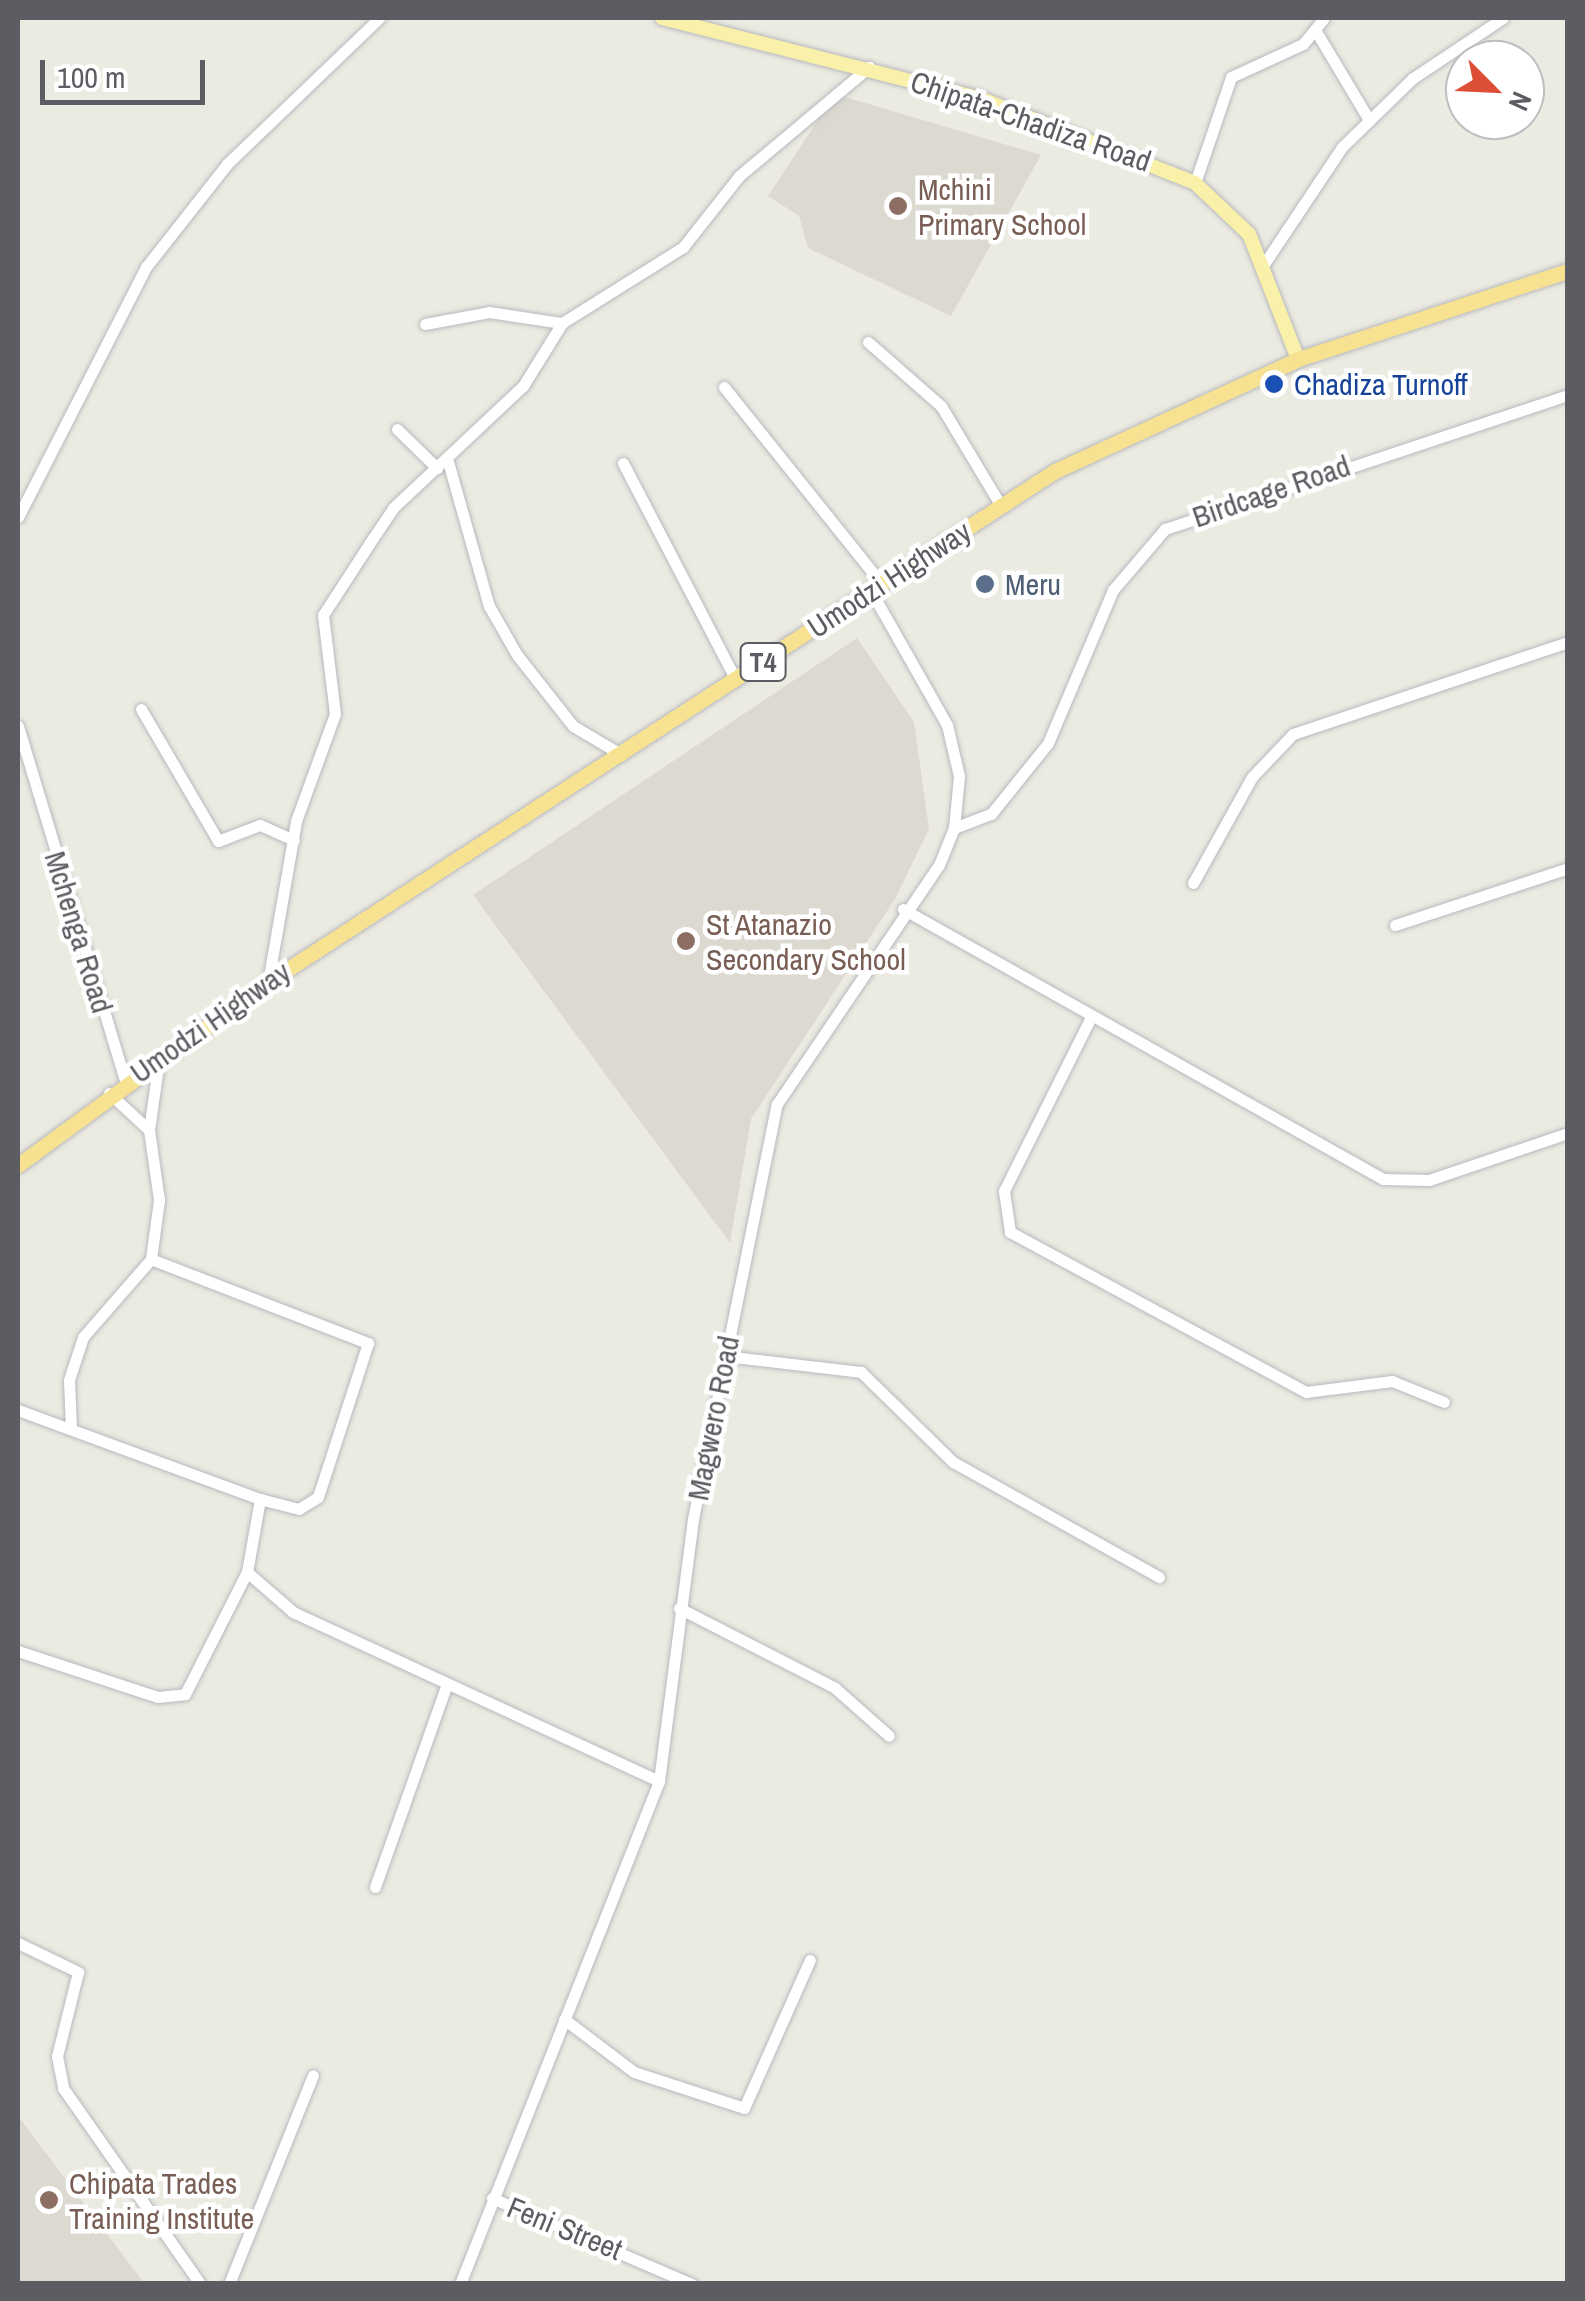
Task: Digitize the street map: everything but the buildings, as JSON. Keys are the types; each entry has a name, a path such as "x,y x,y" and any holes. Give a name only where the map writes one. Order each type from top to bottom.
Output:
{"highway":[{"name":"Umodzi Highway","path":"18,1165 125,1080 268,982 1000,506 1121,435 1298,359 1567,273"}],"main road":[{"name":"Chipata-Chadiza Road","path":"662,18 869,67 1074,130 1194,183 1249,234 1264,264 1298,359"}],"street":[{"path":"18,517 146,267 227,164 379,18"},
{"path":"1194,183 1231,78 1316,33 1324,18"},
{"path":"1264,264 1370,120 1503,18"},
{"path":"1316,33 1370,120"},
{"path":"268,982 294,840 335,714 324,615 394,506 523,386 562,323 683,247 739,176 869,67"},
{"path":"425,324 488,312 562,323"},
{"path":"868,342 941,406 1000,506"},
{"name":"Magwero Road","path":"460,2284 659,1780 679,1608 777,1104 954,828 958,776 947,725 876,588 724,387"},
{"name":"Birdcage Road","path":"954,828 992,814 1048,743 1113,590 1165,529 1568,395"},
{"path":"397,429 437,468"},
{"path":"447,458 489,606 528,676 573,726 622,755"},
{"path":"623,463 736,680"},
{"path":"1192,883 1252,777 1293,734 1568,642"},
{"path":"141,709 218,841 260,826 294,840"},
{"name":"Mchenga Road","path":"18,726 125,1080"},
{"path":"1395,925 1568,868"},
{"path":"903,909 1089,1021 1404,1184 1568,1133"},
{"path":"1089,1021 1004,1191 1010,1232 1306,1392 1392,1382 1444,1402"},
{"path":"71,1428 69,1380 82,1337 152,1259 158,1200 149,1130 160,1056"},
{"path":"108,1093 149,1130"},
{"path":"18,1410 260,1499 299,1509 318,1497 368,1342 152,1259"},
{"path":"726,1356 861,1372 952,1462 1159,1577"},
{"path":"18,1651 158,1698 185,1694 247,1572 260,1499"},
{"path":"247,1572 293,1612 659,1780"},
{"path":"679,1608 836,1688 889,1736"},
{"path":"375,1887 447,1684"},
{"path":"18,1944 78,1972 57,2056 63,2088 200,2284"},
{"path":"564,2018 634,2072 740,2109 810,1960"},
{"path":"229,2284 313,2076"},
{"name":"Feni Street","path":"492,2198 692,2284"}],"shaded area":[{"name":"Mchini Primary School","path":"835,94 1041,155 951,316 808,248 799,216 768,196"},
{"name":"St Atanazio Secondary School","path":"857,638 914,722 929,829 895,899 751,1119 730,1243 473,895"},
{"name":"Chipata Trades Training Institute","path":"18,2116 144,2283 18,2283"}],"place":[{"name":"Mchini Primary School","path":"898,206"},
{"name":"Chadiza Turnoff","path":"1274,384"},
{"name":"Meru","path":"985,584"},
{"name":"St Atanazio Secondary School","path":"686,941"},
{"name":"Chipata Trades Training Institute","path":"49,2200"}]}
